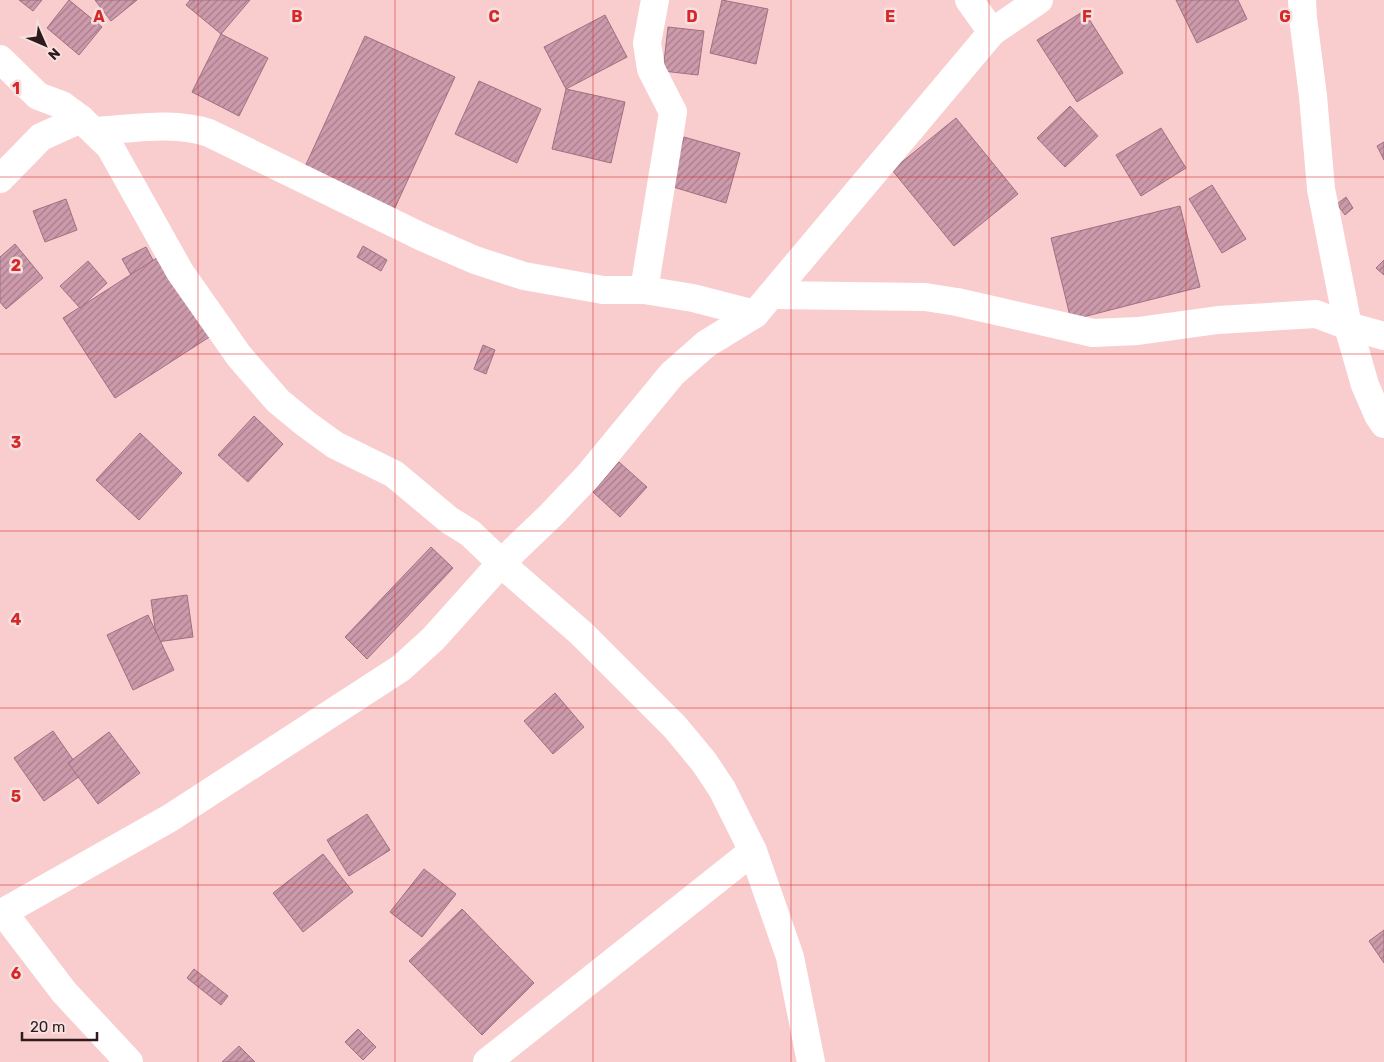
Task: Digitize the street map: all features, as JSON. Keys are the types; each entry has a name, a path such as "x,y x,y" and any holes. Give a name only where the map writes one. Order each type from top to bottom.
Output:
{"street":[{"path":"644,290 673,112 651,69 647,42 655,0"},
{"path":"969,0 992,32"},
{"path":"129,1062 64,992 1,913 170,818 401,668 433,639 502,562 588,476 672,374 706,344 764,304 992,32 1039,0"},
{"path":"1302,0 1314,96 1321,189 1348,326 1365,385 1384,424"},
{"path":"0,58 38,96 62,106 88,125 110,146 180,272 240,356 278,401 335,445 394,474 449,520 470,533 581,633 675,727 704,762 722,789 753,851 790,957 811,1062"},
{"path":"38,96 41,137"},
{"path":"0,180 41,137 88,125 194,128 422,237 475,260 524,276 603,290 644,290 693,298 764,304 925,297 957,302 1093,333 1138,331 1218,320 1316,314 1348,326 1384,336"},
{"path":"487,1062 753,851"}],"building":[{"path":"19,0 42,0 33,11"},
{"path":"69,0 102,27 79,55 47,28"},
{"path":"95,0 137,0 111,21"},
{"path":"190,0 250,0 221,34 186,5"},
{"path":"722,0 768,9 756,64 710,53"},
{"path":"1176,0 1238,0 1247,19 1197,43"},
{"path":"1084,11 1123,73 1077,102 1037,40"},
{"path":"605,15 627,57 566,89 544,47"},
{"path":"668,27 704,31 698,75 663,71"},
{"path":"221,34 268,58 239,116 192,92"},
{"path":"365,36 455,77 393,212 303,171"},
{"path":"479,81 541,109 517,163 455,134"},
{"path":"566,89 625,102 611,163 552,149"},
{"path":"1070,106 1098,136 1065,167 1037,138"},
{"path":"956,118 1018,194 954,246 892,170"},
{"path":"1161,128 1186,168 1141,196 1116,155"},
{"path":"684,137 740,153 726,203 670,186"},
{"path":"1384,142 1384,160 1377,146"},
{"path":"1212,185 1246,239 1222,253 1189,199"},
{"path":"1346,197 1353,208 1345,215 1337,204"},
{"path":"66,199 77,230 45,242 33,211"},
{"path":"1180,206 1200,287 1071,320 1051,238"},
{"path":"15,244 43,278 6,309 0,302 0,257"},
{"path":"363,246 387,260 381,271 357,257"},
{"path":"146,247 154,262 131,275 122,259"},
{"path":"163,254 214,334 115,398 63,318"},
{"path":"1384,260 1384,275 1376,268"},
{"path":"88,261 107,283 80,308 60,286"},
{"path":"483,345 495,350 486,374 474,369"},
{"path":"254,416 283,444 248,482 218,455"},
{"path":"140,433 182,473 139,520 96,480"},
{"path":"619,462 647,487 620,517 593,492"},
{"path":"431,547 453,568 367,659 345,637"},
{"path":"187,595 193,637 157,642 151,600"},
{"path":"148,615 174,670 133,690 107,635"},
{"path":"555,693 584,727 553,754 524,721"},
{"path":"53,731 83,774 44,801 14,758"},
{"path":"109,732 140,773 98,804 68,763"},
{"path":"367,814 390,850 349,876 327,840"},
{"path":"323,854 353,892 303,932 273,893"},
{"path":"424,869 456,894 422,937 390,912"},
{"path":"462,909 534,983 482,1035 409,961"},
{"path":"1384,930 1384,963 1369,941"},
{"path":"194,969 228,996 221,1005 187,978"},
{"path":"358,1029 376,1047 363,1060 345,1042"},
{"path":"239,1046 255,1062 222,1062"}]}
